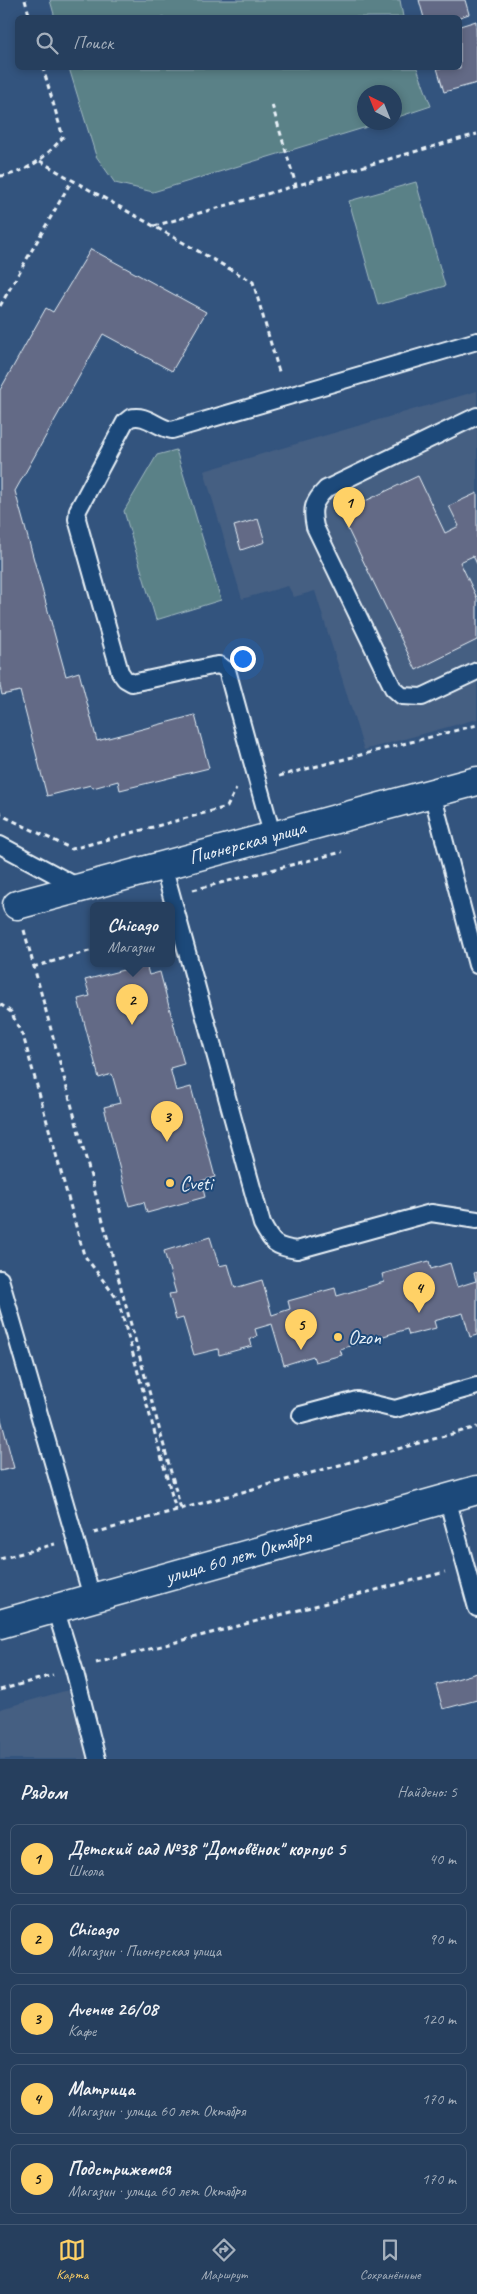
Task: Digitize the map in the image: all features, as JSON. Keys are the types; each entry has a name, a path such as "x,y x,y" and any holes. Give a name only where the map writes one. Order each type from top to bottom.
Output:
{"main road":[{"name":"Пионерская улица","path":"17,905 272,834 477,780"},
{"name":"улица 60 лет Октября","path":"0,1624 477,1490"}],"lane":[{"path":"272,834 227,670 219,665 212,666 132,684 120,672 77,519 78,510 125,422 130,418 143,417 165,429 172,430 477,341"},
{"path":"477,416 326,490 314,500 312,513 314,527 393,688 402,696 422,697 477,671"},
{"path":"432,792 477,965"},
{"path":"0,845 80,888"},
{"path":"163,865 173,902"},
{"path":"175,910 262,1224 270,1239 279,1247 297,1250 431,1213 477,1220"},
{"path":"0,1279 92,1597"},
{"path":"301,1415 357,1400 394,1408 477,1386"},
{"path":"447,1498 477,1608"},
{"path":"55,1608 74,1669 97,1759"}],"path":[{"path":"25,0 29,15"},
{"path":"0,176 21,171 40,161 62,137 44,70"},
{"path":"272,105 296,184"},
{"path":"154,227 296,184 477,134"},
{"path":"40,161 253,282 280,377"},
{"path":"0,306 72,180"},
{"path":"0,811 1,815 72,849 227,807 236,788 477,725"},
{"path":"171,896 342,852"},
{"path":"17,905 181,1509"},
{"path":"33,966 90,951"},
{"path":"0,1004 11,1012 24,1039 84,1255 118,1300 176,1510"},
{"path":"0,1559 477,1427"},
{"path":"0,1690 466,1566"}],"shaded area":[{"path":"477,391 477,719 364,750 315,591 294,597 288,586 242,599 204,471"},
{"path":"68,1690 88,1759 0,1759 0,1709"}],"green space":[{"path":"50,0 400,0 403,15 54,15"},
{"path":"70,70 418,70 431,106 402,116 402,85 357,85 357,130 153,192 115,183 96,156"},
{"path":"416,182 445,286 378,305 349,201"},
{"path":"176,450 221,600 156,620 124,511 157,455"}],"building":[{"path":"419,0 465,0 469,14 462,16 423,15"},
{"path":"476,21 477,83 444,92 438,70 462,70 462,25"},
{"path":"91,249 206,312 172,371 103,334 15,491 66,676 79,672 97,741 195,715 209,768 120,790 118,781 93,788 91,785 47,796 20,691 2,695 0,686 0,390 46,308 53,312"},
{"path":"418,476 445,533 459,526 449,506 477,493 477,564 473,556 460,562 477,598 477,640 416,670 340,513"},
{"path":"258,519 265,542 241,550 234,526"},
{"path":"135,967 147,967 149,975 160,972 184,1064 170,1068 176,1091 191,1087 215,1177 201,1181 205,1197 147,1213 144,1202 129,1206 104,1107 120,1103 112,1074 99,1078 78,999 90,996 85,980"},
{"path":"210,1237 219,1266 228,1264 235,1288 262,1280 272,1315 290,1309 288,1301 335,1288 337,1296 384,1282 382,1274 429,1261 431,1269 450,1263 457,1287 476,1281 474,1273 477,1272 477,1335 470,1337 463,1313 434,1321 436,1328 409,1335 407,1329 340,1349 342,1355 315,1362 313,1356 284,1365 272,1324 255,1329 257,1336 250,1339 252,1346 219,1355 218,1349 194,1355 183,1318 176,1320 169,1294 176,1293 164,1251"},
{"path":"0,1415 14,1468 0,1471"},
{"path":"477,1673 477,1700 443,1709 436,1685"}],"place":[{"name":"Детский сад №38 \"Домовёнок\" корпус 5","path":"349,528"},
{"name":"Chicago","path":"132,1025"},
{"name":"Avenue 26/08","path":"167,1142"},
{"name":"Cveti","path":"170,1183"},
{"name":"Матрица","path":"419,1313"},
{"name":"Ozon","path":"338,1337"},
{"name":"Подстрижемся","path":"301,1350"}]}
